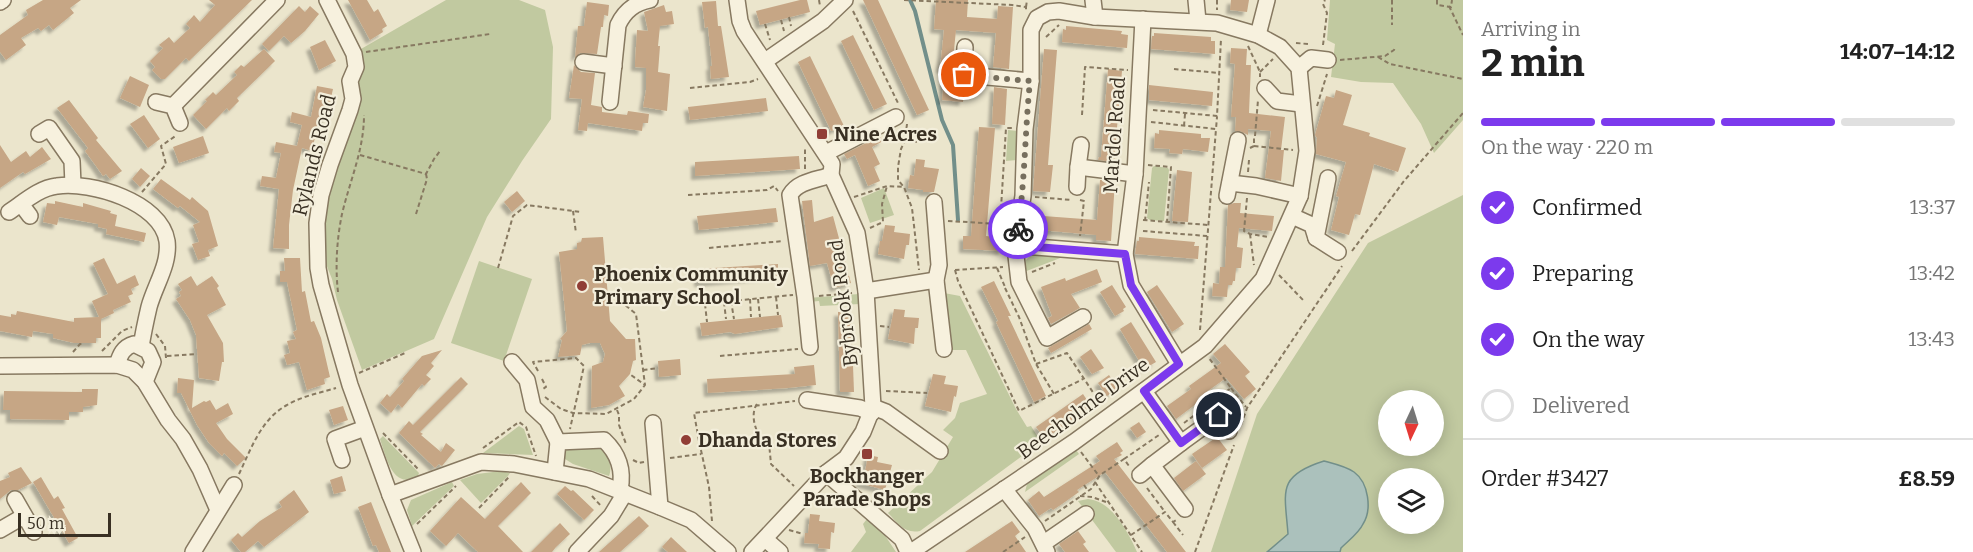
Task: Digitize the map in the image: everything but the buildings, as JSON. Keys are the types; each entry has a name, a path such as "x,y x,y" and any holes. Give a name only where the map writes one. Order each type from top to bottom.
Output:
{"street":[{"path":"173,106 277,0"},
{"path":"327,0 354,54"},
{"path":"610,102 618,25 622,17 639,2 650,0"},
{"name":"Bybrook Road","path":"736,0 740,21 749,39 771,61 832,164 831,175 857,233 866,291 872,404"},
{"path":"1093,0 1095,17"},
{"path":"1196,0 1198,21"},
{"path":"1254,34 1267,0"},
{"path":"771,61 848,4"},
{"path":"1083,317 1047,338 1018,271 1015,247 1023,196 1030,44 1037,18 1048,12 1069,12 1095,17 1217,23 1254,34 1283,51 1299,68 1311,58 1330,60"},
{"name":"Mardol Road","path":"1143,19 1138,114 1140,171 1128,224 1125,254 1131,285 1179,364"},
{"path":"965,47 964,75 1030,81"},
{"name":"Rylands Road","path":"354,54 356,67 350,81 353,99 321,195 317,224 318,268 349,380 413,552"},
{"path":"583,62 614,66"},
{"name":"Beecholme Drive","path":"909,552 1074,442 1203,347 1263,279 1300,196 1307,151 1299,68"},
{"path":"1261,88 1276,101 1301,104"},
{"path":"156,102 173,106"},
{"path":"173,106 180,123"},
{"path":"826,153 900,115"},
{"path":"39,134 49,128 72,161 73,185"},
{"path":"1242,138 1228,190 1247,186 1300,196"},
{"path":"1077,187 1081,145"},
{"path":"1078,167 1140,171"},
{"path":"810,347 790,195 796,187 831,175"},
{"path":"1316,238 1328,178"},
{"path":"20,210 38,192 73,185 116,194 134,201 158,221 164,229 166,261 149,306 141,347"},
{"path":"934,202 936,220 932,276 944,349"},
{"path":"1292,216 1312,225 1316,238 1345,254"},
{"path":"1015,247 1125,254"},
{"path":"866,291 932,276"},
{"path":"117,365 121,353 127,346 134,344 148,351 153,363 145,382"},
{"path":"512,362 527,380 533,407 547,420 558,442 555,472"},
{"path":"0,366 117,365 133,370 145,382 168,420 183,439 200,469 218,510"},
{"path":"1144,391 1174,433"},
{"path":"807,400 860,408 872,404 940,452"},
{"path":"752,552 826,473 846,458 862,432 872,404"},
{"path":"1185,509 1143,473 1174,433 1220,414 1234,434"},
{"path":"653,423 660,507"},
{"path":"342,460 335,439 367,432"},
{"path":"558,442 604,440 611,446 621,465 622,492 611,516 578,552"},
{"path":"390,495 481,462 514,464 580,477 660,507 691,520 729,552"},
{"path":"826,473 902,538 909,552"},
{"path":"193,552 234,485"},
{"path":"1004,489 1045,547 1086,514"},
{"path":"15,499 34,532"},
{"path":"0,530 24,516"},
{"path":"765,539 780,552"}],"path":[{"path":"904,0 974,2 1026,7"},
{"path":"1012,0 1012,5"},
{"path":"1027,0 1025,26 1033,26"},
{"path":"1260,72 1283,51 1286,42 1324,45 1327,14 1323,4 1325,0"},
{"path":"1392,0 1392,26"},
{"path":"1437,0 1437,5 1452,7 1452,0"},
{"path":"848,4 900,115 905,140 901,148 898,180 904,187 912,208 932,276 956,270 1018,271 1072,256 1076,250 1084,201 1023,196"},
{"path":"1449,6 1463,35"},
{"path":"1030,44 1037,45 1065,20 1069,12"},
{"path":"1217,23 1222,42 1200,329 1203,347 1247,408"},
{"path":"690,88 757,80 771,61 765,24"},
{"path":"354,54 490,34"},
{"path":"1254,34 1246,43 1260,72 1261,88 1254,146"},
{"path":"1306,128 1313,122 1330,60 1385,56 1395,47"},
{"path":"1378,57 1390,64 1463,79"},
{"path":"1082,115 1085,67 1140,71"},
{"path":"1174,69 1220,74"},
{"path":"339,298 338,243 343,212 360,155 364,113"},
{"path":"1138,114 1185,113 1217,116"},
{"path":"1184,126 1185,113"},
{"path":"1195,552 1234,434 1247,408 1345,254 1463,113"},
{"path":"1138,114 1184,126 1216,129"},
{"path":"134,201 166,164 161,146 180,133 180,123"},
{"path":"1000,224 1006,128 1025,129"},
{"path":"1242,138 1254,137"},
{"path":"905,140 917,142"},
{"path":"1270,237 1244,231 1250,147 1307,151"},
{"path":"416,214 427,179 426,174 440,151"},
{"path":"360,155 426,174"},
{"path":"1145,220 1140,171 1171,167 1167,222"},
{"path":"688,195 767,190 774,186 782,198 790,203"},
{"path":"844,200 887,186 904,187"},
{"path":"857,233 883,222 882,204 887,186"},
{"path":"498,268 513,216 527,206 581,212"},
{"path":"573,211 576,233"},
{"path":"936,220 1000,224 1006,229 1018,228"},
{"path":"1128,224 1145,220 1208,225"},
{"path":"1128,224 1208,236"},
{"path":"1250,234 1255,270 1263,279"},
{"path":"709,248 796,239"},
{"path":"1269,264 1304,301"},
{"path":"956,270 958,281 1019,411 1083,379"},
{"path":"1005,288 1019,317 1036,364 1054,394"},
{"path":"700,304 866,291"},
{"path":"570,420 573,413 584,366 576,358 533,362 546,387 540,392 561,409 573,413 606,414 617,410 634,399 645,385 636,314 614,296"},
{"path":"776,297 778,315"},
{"path":"758,298 760,318"},
{"path":"750,299 752,317"},
{"path":"731,301 734,319"},
{"path":"724,302 726,319"},
{"path":"705,303 707,322"},
{"path":"720,356 810,347"},
{"path":"234,485 261,429 285,405 349,380 405,353"},
{"path":"1036,364 1066,353 1109,417"},
{"path":"167,356 197,354"},
{"path":"643,370 658,368"},
{"path":"632,375 645,385"},
{"path":"1003,552 1088,491 1099,476 1124,459 1174,433 1231,388"},
{"path":"872,404 927,393"},
{"path":"714,539 709,487 694,413 807,400"},
{"path":"757,404 754,409 756,432 769,443 771,464 798,490 790,498 797,504"},
{"path":"617,410 619,426 633,462 701,454"},
{"path":"481,462 480,450 519,422 526,427 536,453 536,468"},
{"path":"367,432 383,433 429,480"},
{"path":"699,441 762,439"},
{"path":"1074,442 1099,476"},
{"path":"1124,459 1143,473 1142,481 1184,535"},
{"path":"479,507 513,473 514,464"},
{"path":"850,471 861,473"},
{"path":"580,477 579,482 611,516"},
{"path":"1095,482 1142,552"},
{"path":"406,535 458,484"},
{"path":"1084,485 1088,491"},
{"path":"1080,496 1107,502"},
{"path":"1173,522 1188,512 1185,509"},
{"path":"1131,535 1165,512"}],"green space":[{"path":"446,0 519,0 545,10 553,47 551,119 487,217 434,339 362,370 324,259 323,233 326,204 356,105 361,49"},
{"path":"1330,0 1463,0 1463,120 1434,153 1421,124 1393,83 1361,82 1331,77 1335,44 1327,40"},
{"path":"1008,130 1019,131 1017,160 1006,161"},
{"path":"1154,166 1169,170 1164,221 1147,218"},
{"path":"884,188 894,215 870,223 861,198"},
{"path":"1463,195 1463,552 1211,552 1257,414 1368,243"},
{"path":"1034,252 1068,255 1024,272 1026,260"},
{"path":"479,261 532,279 504,361 451,343"},
{"path":"944,293 960,296 1016,409 1027,427 1031,426 1041,442 920,531 910,531 902,527 888,513 932,472 953,437 943,430 955,418 960,403 987,394 966,350 951,350"},
{"path":"859,294 860,304 820,306 819,301 809,302 808,298"},
{"path":"519,426 524,429 533,455 483,453"},
{"path":"383,436 419,473 418,476 402,479 397,476 388,463 380,439"},
{"path":"601,447 609,461 609,476 565,459 564,453 568,448"},
{"path":"1076,450 1079,454 1025,492 1027,484"},
{"path":"501,471 510,473 481,503 460,480 477,474"},
{"path":"452,482 454,486 412,526 407,510 411,500"},
{"path":"1088,499 1105,505 1112,511 1124,527 1137,552 1116,552 1078,501"},
{"path":"867,519 882,531 896,552 851,552 866,532 863,524"}],"water":[{"path":"1324,461 1351,470 1363,483 1368,497 1368,512 1361,527 1341,548 1340,552 1267,552 1288,534 1285,496 1291,480 1298,473"}],"waterway":[{"path":"910,0 915,11 942,120 953,145 958,220"}],"way so far":[{"path":"964,75 1030,81 1025,129 1023,196 1018,229"}],"place":[{"name":"Nine Acres","path":"822,134"},
{"name":"Phoenix Community Primary School","path":"582,286"},
{"name":"Dhanda Stores","path":"686,440"},
{"name":"Bockhanger Parade Shops","path":"867,454"}],"route":[{"path":"1018,229 1015,247 1125,254 1131,285 1179,364 1144,391 1181,443 1219,415"}]}
